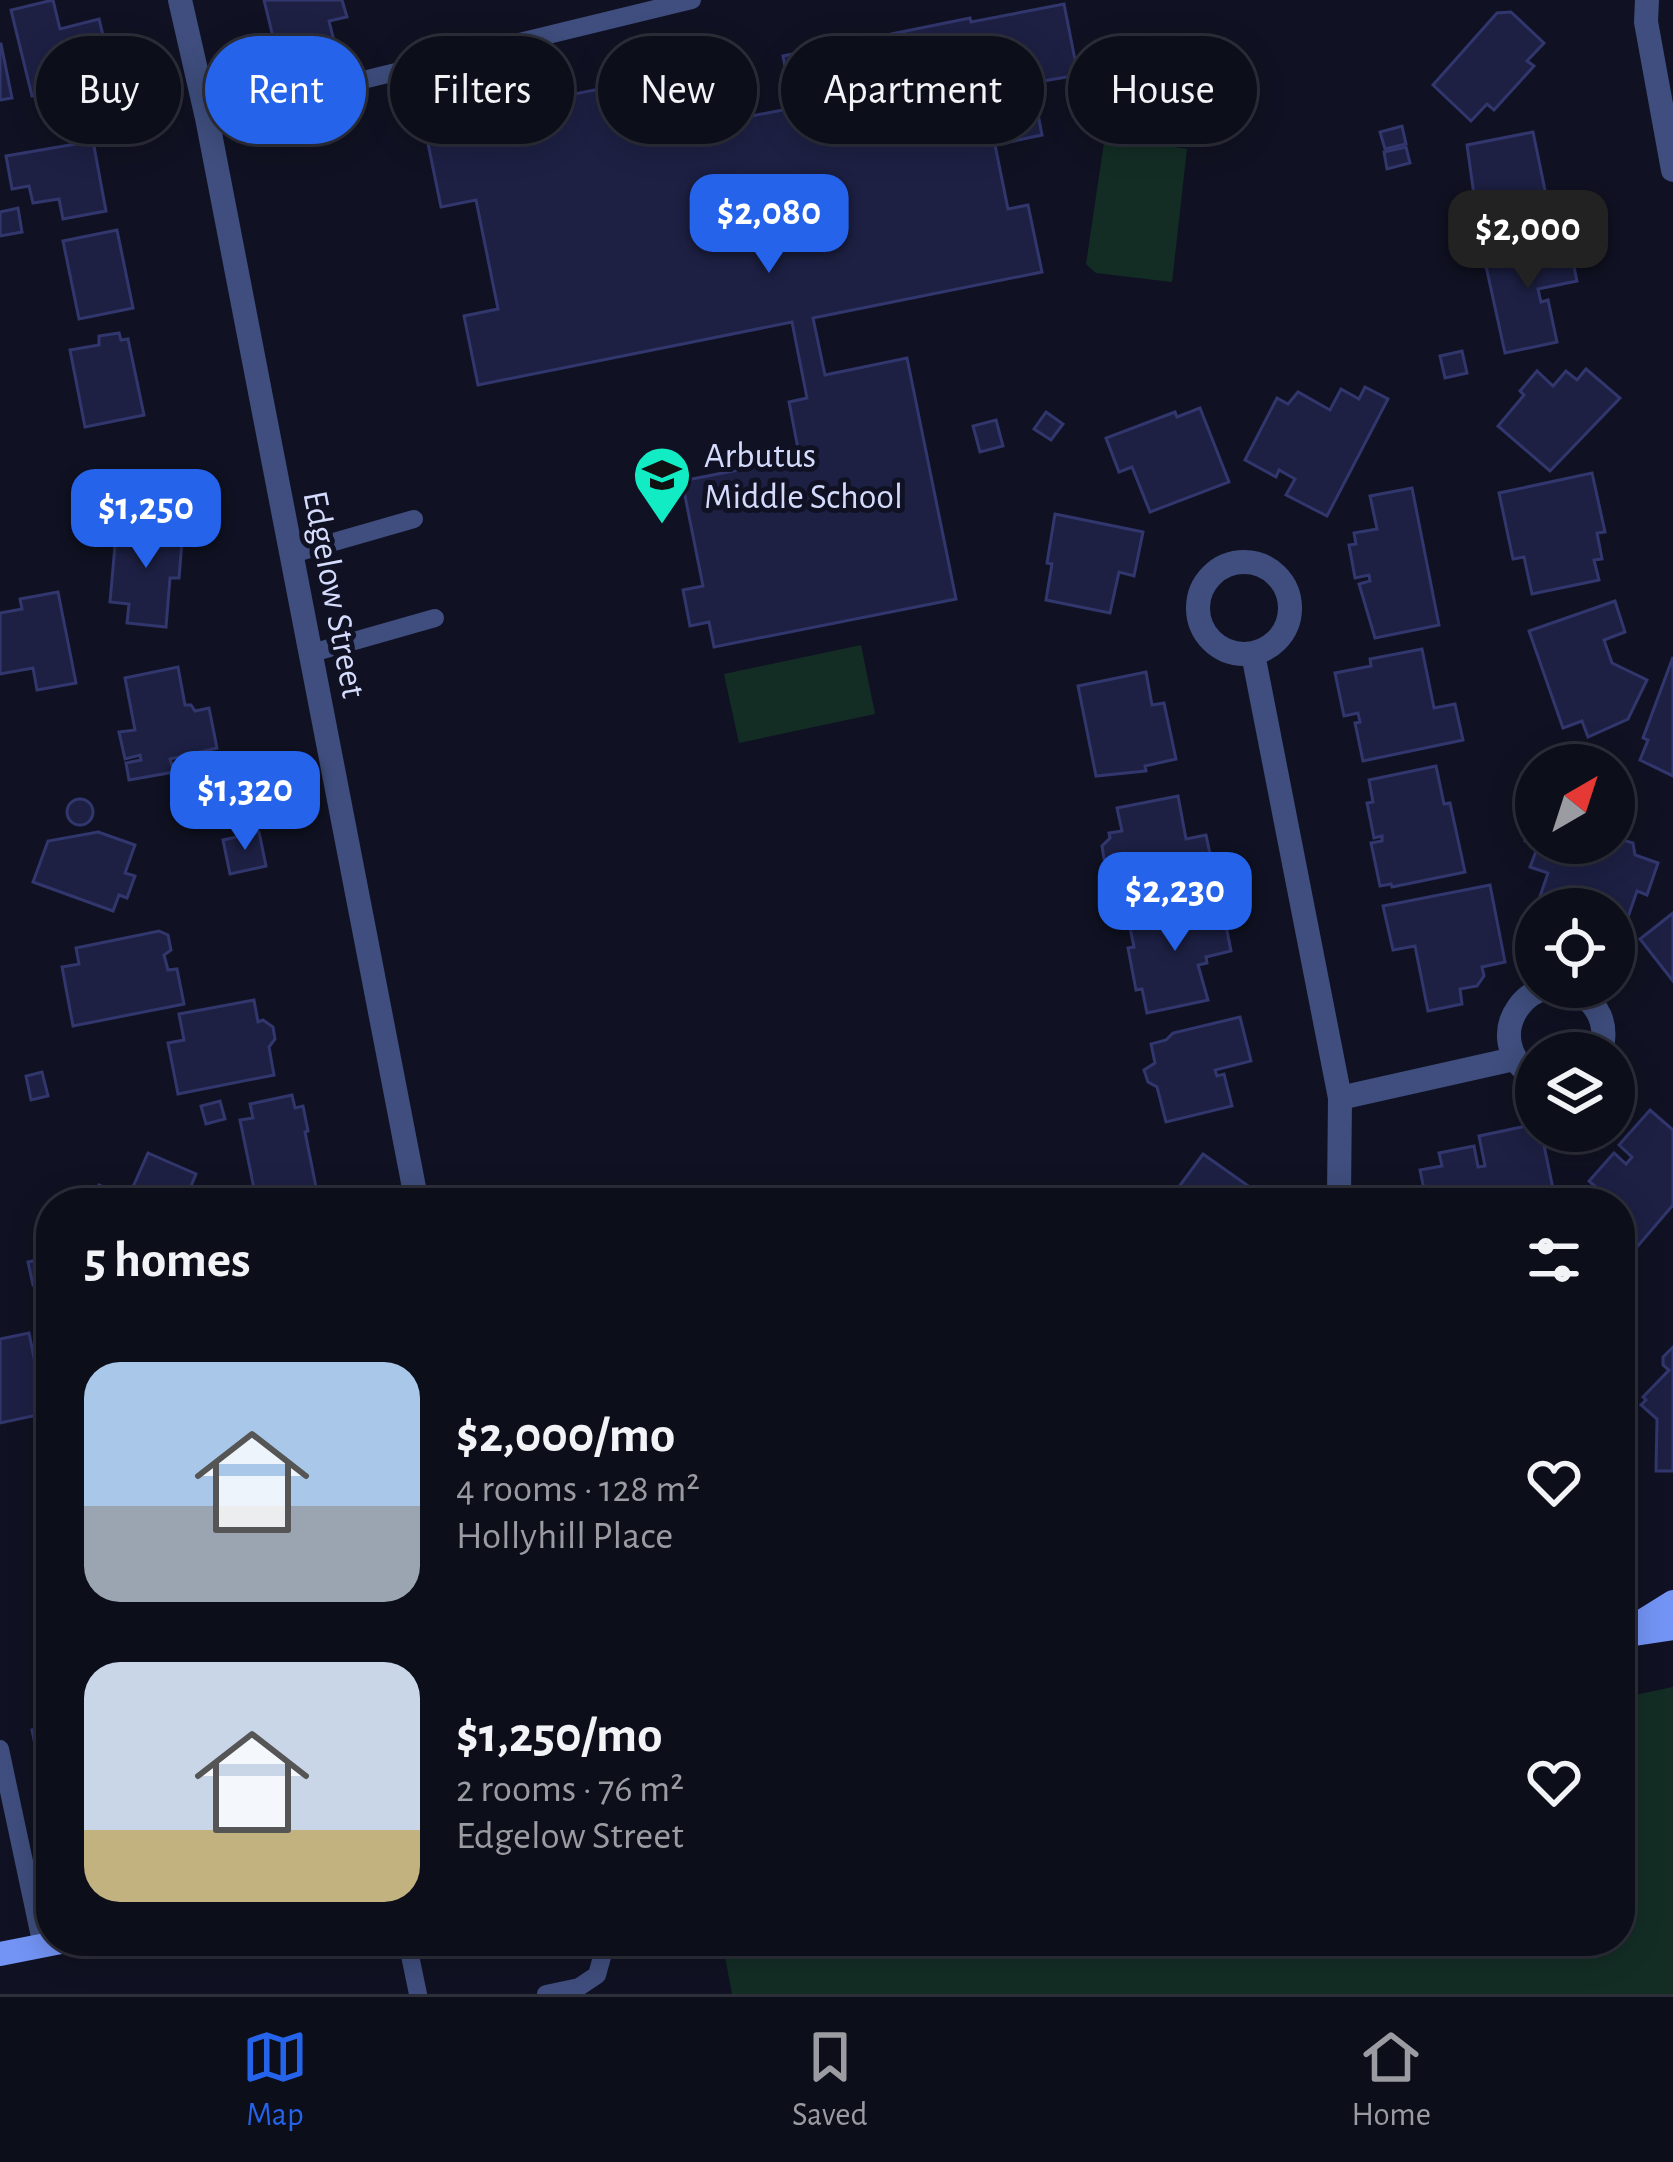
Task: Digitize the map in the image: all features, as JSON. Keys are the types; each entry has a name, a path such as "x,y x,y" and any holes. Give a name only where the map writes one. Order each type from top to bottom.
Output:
{"street":[{"name":"Edgelow Street","path":"180,0 205,109"},
{"path":"1647,0 1646,22 1673,170"},
{"name":"Edgelow Street","path":"212,144 414,1188"},
{"path":"1253,654 1340,1098 1340,1188"},
{"path":"1340,1098 1514,1059 1508,1028 1514,1012 1536,992 1568,989 1594,1006 1603,1032"},
{"path":"1635,1626 1673,1602"},
{"path":"1635,1634 1673,1628"},
{"path":"0,1954 36,1947"}],"lane":[{"path":"366,79 692,0"},
{"path":"292,554 414,519"},
{"path":"311,653 436,618"},
{"path":"0,1749 36,1878"},
{"path":"409,1956 418,1994"},
{"path":"546,1994 579,1987 597,1975 602,1956"}],"green space":[{"path":"1104,144 1187,149 1172,282 1096,273 1086,264"},
{"path":"861,645 875,714 739,743 724,674"},
{"path":"1673,1687 1673,1994 732,1994 725,1956 1635,1956 1635,1695"}],"building":[{"path":"53,0 60,29 99,19 103,36 36,36 36,95 32,96 11,10"},
{"path":"264,0 342,0 347,17 329,21 333,36 273,36"},
{"path":"1064,4 1070,36 1068,77 1044,81 1044,36 881,36 970,18 971,22"},
{"path":"1511,12 1544,43 1527,61 1534,66 1494,110 1487,104 1471,121 1433,85 1497,13"},
{"path":"0,44 12,98 0,100"},
{"path":"598,89 598,144 757,144 757,115 781,110 781,144 1000,144 995,145 1008,209 1028,205 1042,272 813,318 825,375 907,358 956,599 714,647 709,622 690,626 683,590 703,586 682,481 743,469 741,458 753,455 756,468 800,459 789,402 807,398 792,322 478,385 464,316 498,309 476,200 441,207 428,144 574,144 574,94"},
{"path":"1402,126 1406,144 1385,149 1380,132"},
{"path":"1533,132 1553,229 1515,237 1512,224 1479,231 1467,145"},
{"path":"94,144 106,211 63,219 59,199 33,203 29,186 12,189 6,156"},
{"path":"1406,147 1410,163 1387,169 1384,152"},
{"path":"18,208 22,232 0,236 0,212"},
{"path":"117,230 133,308 79,319 63,241"},
{"path":"1568,239 1577,281 1538,289 1541,302 1548,300 1557,342 1505,353 1484,257"},
{"path":"119,333 121,340 128,339 144,415 85,427 70,350 99,345 99,336"},
{"path":"1462,351 1467,373 1445,378 1440,356"},
{"path":"1586,369 1620,398 1550,471 1498,426 1537,371 1553,386 1566,371 1577,380"},
{"path":"1365,387 1388,399 1327,516 1286,495 1295,479 1279,470 1276,477 1245,460 1277,398 1288,404 1298,392 1330,410 1341,389 1359,399"},
{"path":"1200,408 1229,482 1150,512 1132,467 1119,472 1106,438 1175,412 1177,417"},
{"path":"1046,412 1063,424 1051,440 1034,429"},
{"path":"996,420 1003,446 980,452 973,426"},
{"path":"1592,473 1605,532 1597,533 1602,559 1594,560 1599,580 1532,594 1524,557 1513,559 1499,493"},
{"path":"1412,488 1439,625 1375,638 1359,584 1370,581 1369,575 1355,578 1349,545 1356,544 1354,533 1377,529 1370,496"},
{"path":"1055,514 1143,532 1134,576 1119,572 1110,613 1046,600"},
{"path":"117,523 183,529 179,578 170,578 166,627 127,623 129,604 110,602"},
{"path":"58,592 76,683 37,690 33,668 0,674 0,613 22,609 20,599"},
{"path":"1615,601 1625,632 1604,640 1612,663 1647,680 1628,719 1588,737 1582,721 1563,728 1529,631"},
{"path":"1422,649 1434,708 1455,704 1463,740 1363,761 1355,723 1360,722 1358,713 1344,716 1335,673 1371,666 1370,659"},
{"path":"1673,657 1673,776 1640,760 1648,740 1643,738"},
{"path":"178,667 185,705 195,711 209,708 217,748 170,759 174,772 129,780 126,763 141,760 140,755 125,759 119,732 135,730 125,678"},
{"path":"1146,672 1152,705 1164,703 1176,759 1145,766 1146,771 1096,776 1078,686"},
{"path":"1436,766 1444,804 1450,803 1465,872 1380,886 1371,843 1382,841 1382,836 1374,838 1367,803 1373,802 1369,780"},
{"path":"1178,796 1186,839 1206,835 1215,877 1145,891 1143,883 1120,888 1115,864 1104,859 1102,846 1109,833 1122,831 1117,808"},
{"path":"80,799 93,812 80,825 67,812"},
{"path":"98,832 135,845 125,873 135,876 127,898 119,895 113,911 33,882 48,841"},
{"path":"259,832 266,866 230,874 223,840"},
{"path":"1635,855 1658,863 1647,895 1637,891 1635,897 1635,888 1543,888 1548,873 1530,867 1635,864"},
{"path":"1490,885 1505,962 1482,967 1484,976 1477,986 1460,989 1462,1004 1428,1011 1415,946 1393,950 1383,906"},
{"path":"1180,904 1181,911 1222,906 1231,951 1206,957 1207,963 1198,965 1208,1000 1147,1013 1142,989 1136,990 1128,918"},
{"path":"1673,913 1673,981 1640,939"},
{"path":"159,931 168,935 171,950 164,955 168,970 177,969 184,1004 73,1026 62,967 79,964 76,948"},
{"path":"254,1000 258,1022 273,1027 275,1039 269,1047 274,1075 178,1094 168,1043 184,1040 179,1014"},
{"path":"1240,1017 1251,1061 1215,1070 1217,1076 1224,1074 1232,1106 1166,1122 1157,1087 1148,1082 1144,1070 1155,1063 1151,1044 1173,1033"},
{"path":"42,1072 48,1096 31,1100 26,1076"},
{"path":"292,1095 295,1108 303,1106 316,1188 254,1188 240,1120 253,1118 250,1104"},
{"path":"220,1101 225,1119 206,1124 201,1106"},
{"path":"1650,1110 1673,1130 1673,1205 1635,1249 1635,1188 1597,1188 1589,1181 1614,1153 1626,1164 1632,1157 1627,1152 1635,1152 1635,1127"},
{"path":"1515,1128 1515,1152 1545,1152 1553,1188 1424,1188 1420,1170 1442,1166 1439,1153 1474,1146 1478,1167 1485,1166 1479,1136"},
{"path":"148,1153 196,1174 190,1188 132,1188"},
{"path":"1203,1154 1247,1185 1245,1188 1178,1188"},
{"path":"36,1260 36,1284 33,1285 28,1262"},
{"path":"29,1333 36,1357 36,1415 0,1423 0,1339"},
{"path":"1673,1347 1673,1471 1656,1471 1657,1419 1641,1405 1669,1370 1663,1357"}],"place":[{"name":"Arbutus Middle School","path":"662,526"}]}
